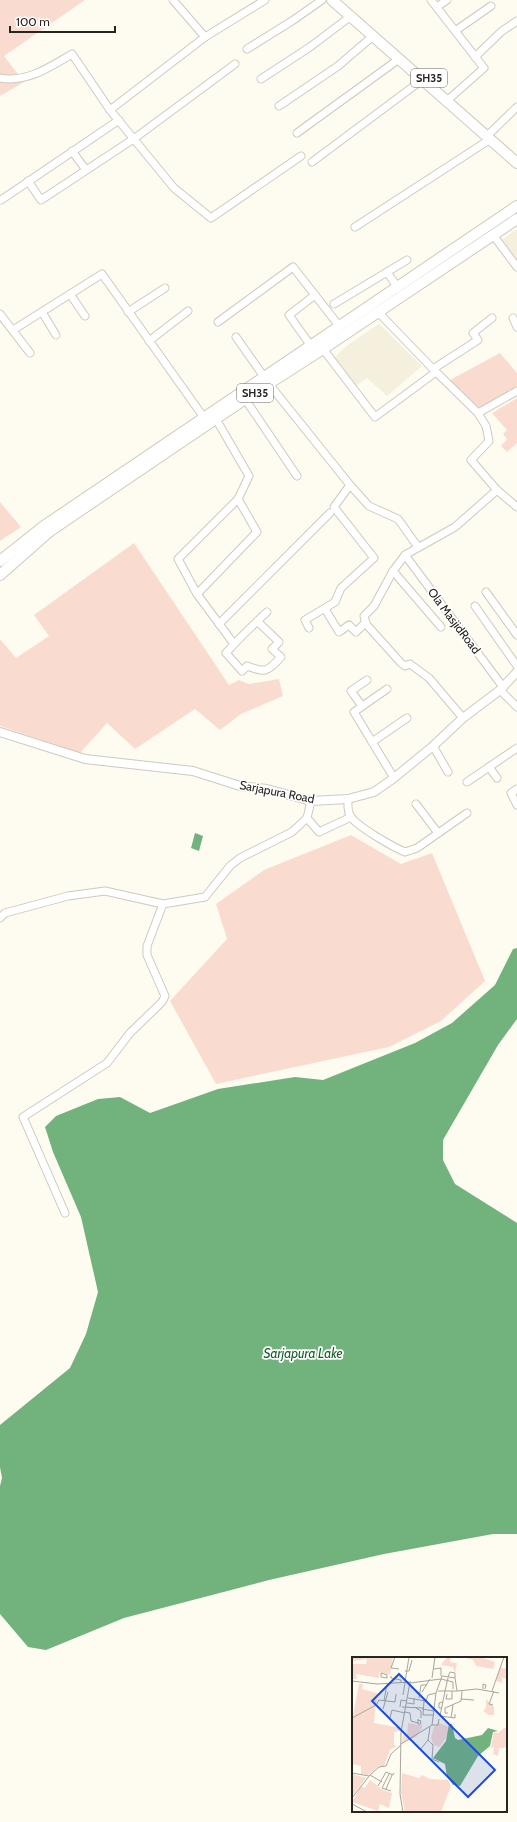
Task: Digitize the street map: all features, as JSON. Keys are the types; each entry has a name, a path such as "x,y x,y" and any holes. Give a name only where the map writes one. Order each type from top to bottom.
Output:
{"main road":[{"path":"332,0 373,36 393,50 399,60 422,80 438,90 517,163"},
{"name":"SH35","path":"342,0 393,50 438,90 450,98 488,137 517,156"},
{"name":"SH35","path":"0,575 50,531 267,381 323,350 398,288 517,206"},
{"name":"SH35","path":"0,561 44,526 209,420 245,399 311,346 340,327 378,312 517,220"}],"street":[{"path":"174,0 205,37"},
{"path":"110,110 205,37 265,0"},
{"path":"246,49 292,21 322,0"},
{"path":"431,0 484,68 450,98"},
{"path":"437,7 446,0"},
{"path":"455,31 491,6"},
{"path":"261,79 310,47 351,16"},
{"path":"475,57 502,31 517,21"},
{"path":"279,106 338,66 373,36"},
{"path":"0,78 21,78 39,73 72,54 110,110 135,138 174,188 211,218 301,156"},
{"path":"296,134 399,60"},
{"path":"28,181 41,200 135,138 235,64"},
{"path":"312,162 422,80"},
{"path":"355,227 488,137 517,107"},
{"path":"1,200 119,120"},
{"path":"72,151 86,170"},
{"path":"493,236 517,267"},
{"path":"334,304 407,260"},
{"path":"218,322 293,267 340,327"},
{"path":"387,272 398,288"},
{"path":"13,330 102,274 149,341 249,476 238,499 178,559 197,594 234,644"},
{"path":"128,312 165,288"},
{"path":"70,294 85,316"},
{"path":"311,346 289,315 315,295"},
{"path":"149,341 188,311"},
{"path":"42,312 56,335"},
{"path":"378,312 478,413 486,426 489,440 471,460 497,490 517,507"},
{"path":"0,314 30,353"},
{"path":"323,350 375,417 435,370 478,340 473,333 492,318"},
{"path":"513,318 517,327"},
{"path":"236,337 267,381 350,485 369,506 398,519 418,547"},
{"path":"478,413 517,391"},
{"path":"245,399 297,476"},
{"path":"309,628 305,620 335,602 340,588 374,558 334,506 350,485"},
{"path":"463,718 429,678 410,664 405,666 401,663 366,622 364,616 374,606 393,571 405,555 418,547 431,542 455,527 497,490"},
{"path":"197,594 257,532 238,499"},
{"path":"219,624 330,513"},
{"name":"Ola MasjidRoad","path":"405,555 501,689 517,707"},
{"path":"393,571 441,627"},
{"path":"486,592 517,635"},
{"path":"475,606 517,666"},
{"path":"325,609 339,632 349,625 356,632 366,622"},
{"path":"257,621 279,642 272,649 281,657 269,670 261,672 247,666 242,672 226,653 234,644 257,621 267,612"},
{"name":"Sarjapura Road","path":"0,732 85,759 192,771 240,786 267,789 311,801 348,798 374,792 394,778 433,746 463,718 501,689 517,672"},
{"path":"362,706 351,691 367,680"},
{"path":"387,689 354,712 394,778"},
{"path":"372,742 407,718"},
{"path":"433,746 448,772"},
{"path":"467,782 517,748"},
{"path":"489,767 497,778"},
{"path":"517,789 511,792 517,805"},
{"path":"348,798 348,808 351,817 393,847 405,852 417,848 468,813"},
{"path":"0,918 5,913 68,896 105,891 163,904 205,897 230,866 240,858 292,832 307,818 311,801"},
{"path":"416,804 438,833"},
{"path":"307,818 319,832 351,817"},
{"path":"65,1213 23,1117 107,1063 130,1033 162,1002 165,996 147,955 147,946 163,904"}],"shaded area":[{"path":"0,0 85,0 4,56 24,82 0,96"},
{"path":"517,229 517,263 500,241"},
{"path":"379,324 422,366 387,396 367,378 356,386 333,359 349,344"},
{"path":"500,353 517,373 517,386 485,406 478,407 450,380"},
{"path":"517,398 517,443 507,452 501,446 507,439 503,434 507,430 492,413"},
{"path":"0,502 21,527 0,541"},
{"path":"134,543 229,685 239,680 249,684 279,679 283,696 241,714 220,730 195,709 135,749 107,723 80,753 0,726 0,639 16,658 49,636 34,615"},
{"path":"351,835 401,864 432,853 485,981 441,1021 389,1047 216,1084 170,1001 227,939 216,904 264,870"}],"water":[{"path":"195,833 203,836 199,851 191,848"},
{"name":"Sarjapura Lake","path":"517,948 517,1019 498,1045 443,1140 443,1160 455,1184 517,1223 517,1534 493,1534 384,1554 269,1580 124,1618 46,1650 28,1647 0,1614 0,1486 2,1478 0,1467 0,1425 70,1368 86,1334 98,1292 81,1217 53,1152 45,1127 56,1116 98,1099 120,1097 150,1113 218,1089 295,1077 323,1080 415,1043 452,1023 495,985 513,949"}]}
